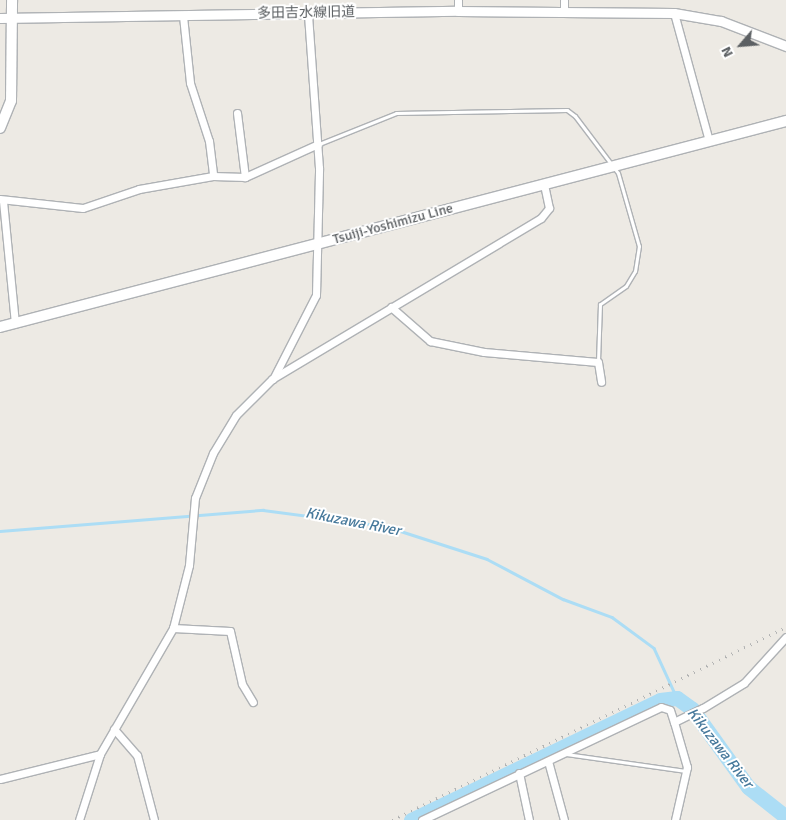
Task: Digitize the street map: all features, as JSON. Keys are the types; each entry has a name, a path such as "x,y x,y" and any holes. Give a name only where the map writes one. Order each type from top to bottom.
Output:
{"main road":[{"path":"0,128 11,101 12,0"},
{"name":"Tsuiji-Yoshimizu Line","path":"0,327 786,121"}],"street":[{"path":"458,0 458,11"},
{"path":"564,0 564,11"},
{"name":"多田吉水線旧道","path":"0,18 458,11 674,12 721,21 786,46"},
{"path":"674,12 709,141"},
{"path":"272,379 316,295 319,243 318,144 308,13"},
{"path":"183,16 190,83 209,141 213,176"},
{"path":"238,113 245,177"},
{"path":"15,323 2,200 29,200 83,208 119,193 213,176 245,177 318,144"},
{"path":"79,820 100,754 173,628 189,565 195,498 204,473 236,415 272,379 547,214 549,202 544,184"},
{"path":"391,307 430,341 484,352 598,362 601,382"},
{"path":"173,628 230,631 242,684 253,702"},
{"path":"674,722 744,683 786,637"},
{"path":"422,820 661,707 670,710 686,771 675,820"},
{"path":"114,729 137,755 154,820"},
{"path":"0,779 100,754"},
{"path":"548,761 564,820"},
{"path":"519,773 529,820"}],"lane":[{"path":"318,144 396,113 567,110 613,166 625,190 640,246 626,286 600,304 598,362"},
{"path":"563,754 686,771"}],"waterway":[{"name":"Kikuzawa River","path":"0,531 263,510 385,526 487,559 563,599 612,617 654,648 677,698"},
{"name":"Kikuzawa River","path":"411,820 660,700 677,698 692,709 748,787 786,817"}],"railway":[{"path":"392,820 786,627"}]}
